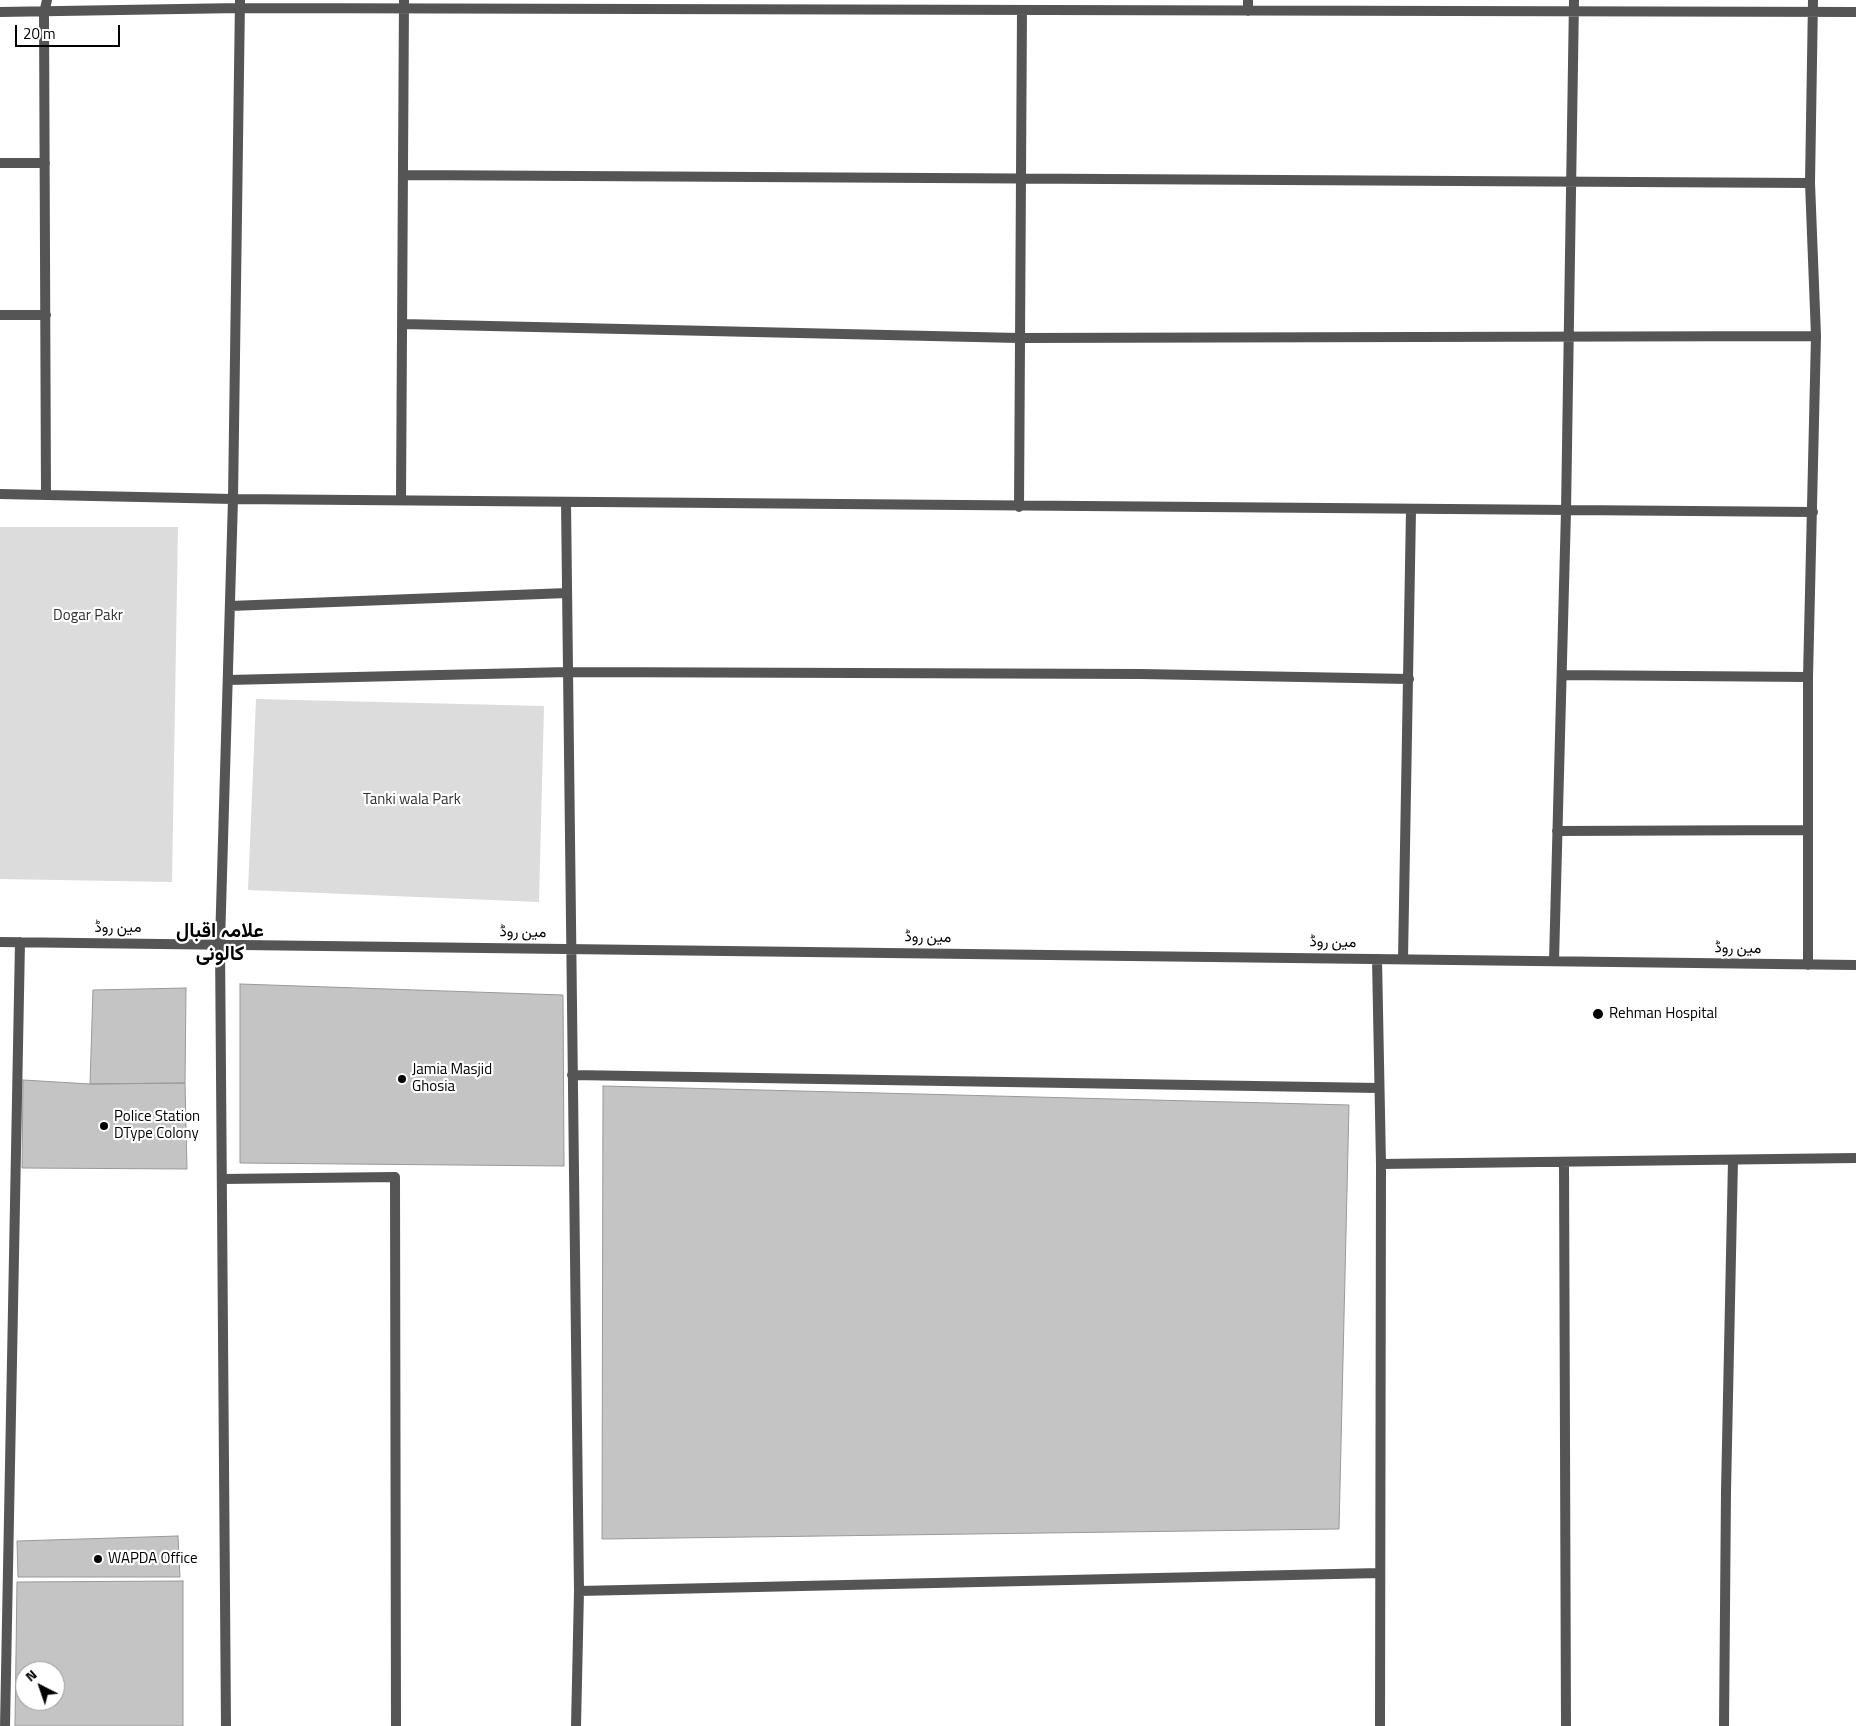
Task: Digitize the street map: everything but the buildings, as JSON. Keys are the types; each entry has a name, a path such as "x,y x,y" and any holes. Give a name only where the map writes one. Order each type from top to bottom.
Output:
{"street":[{"path":"46,495 44,12 47,0"},
{"path":"1406,0 1406,11"},
{"path":"1554,961 1566,511 1574,0"},
{"path":"1808,964 1808,677 1816,336 1810,184 1813,0"},
{"path":"226,1726 220,943 233,499 240,4"},
{"path":"0,12 240,4 706,4 1022,10 1080,5 1248,5 1406,11 1856,12"},
{"path":"401,500 404,4"},
{"path":"1018,507 1022,10"},
{"path":"0,163 45,163"},
{"path":"403,175 1810,184"},
{"path":"0,315 46,315"},
{"path":"402,324 1019,338 1816,336"},
{"path":"0,494 233,499 1018,507 1813,512"},
{"path":"566,502 578,1591 576,1726"},
{"path":"1403,959 1411,510"},
{"path":"230,606 567,593"},
{"path":"228,680 568,672 1141,674 1409,679"},
{"path":"1562,675 1808,677"},
{"path":"1557,831 1808,830"},
{"name":"مین روڈ","path":"0,942 220,943 1856,965"},
{"path":"5,1726 20,942"},
{"path":"1377,959 1381,1164 1380,1726"},
{"path":"572,1075 1379,1088"},
{"path":"1381,1164 1856,1158"},
{"path":"1724,1726 1726,1491 1733,1160"},
{"path":"1564,1162 1566,1726"},
{"path":"222,1179 395,1178 396,1726"},
{"path":"578,1591 1380,1573"}],"green space":[{"name":"Dogar Pakr","path":"0,527 178,527 172,882 0,879"},
{"name":"Tanki wala Park","path":"256,699 544,706 539,902 248,890"}],"place":[{"name":"Rehman Hospital","path":"1598,1014"},
{"name":"Jamia Masjid Ghosia","path":"402,1079"},
{"name":"Police Station DType Colony","path":"104,1126"},
{"name":"WAPDA Office","path":"98,1559"}],"district":[{"name":"علامہ اقبال کالونی","path":"220,944"}]}
